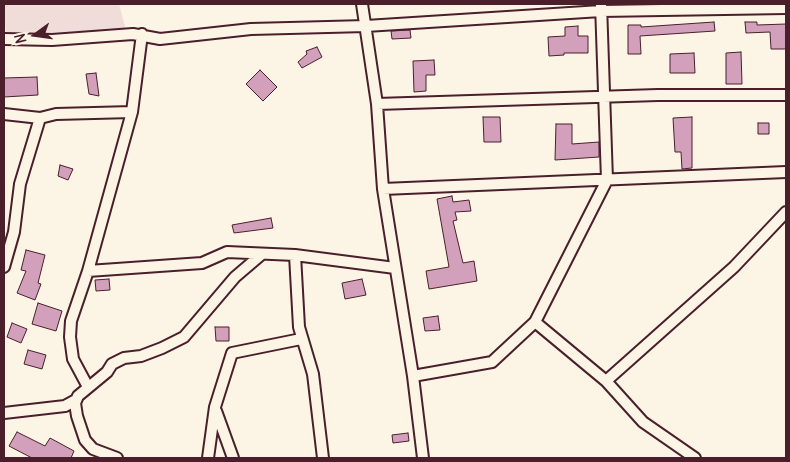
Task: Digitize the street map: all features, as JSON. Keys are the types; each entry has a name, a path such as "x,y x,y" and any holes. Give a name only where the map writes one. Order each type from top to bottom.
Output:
{"street":[{"path":"362,4 377,104 383,189 413,376 423,458"},
{"path":"413,376 484,365 492,362 535,322 607,180 601,8"},
{"path":"4,39 52,40 142,34 160,38 251,29 366,26 601,8 786,8"},
{"path":"88,387 73,359 70,337 71,322 88,271 132,112 142,34"},
{"path":"377,104 605,97 786,95"},
{"path":"4,114 40,118 56,114 132,112"},
{"path":"4,267 14,232 20,184 40,118"},
{"path":"383,189 786,172"},
{"path":"606,381 734,267 786,212"},
{"path":"88,271 202,263 227,252 295,255 395,268"},
{"path":"4,413 65,406 76,400 88,387 107,372 112,364 124,358 155,351 184,337 235,277 262,254"},
{"path":"295,255 301,339 313,374 324,458"},
{"path":"535,322 606,381 643,422 695,458"},
{"path":"208,458 215,407 232,353 301,339"},
{"path":"76,400 79,425 88,445 117,458"},
{"path":"215,407 233,458"}],"shaded area":[{"path":"4,4 119,4 127,34 6,39"}],"building":[{"path":"714,22 715,31 640,36 641,54 628,54 628,25 641,25 641,27"},
{"path":"745,22 757,22 757,25 786,24 786,49 771,49 770,32 746,33"},
{"path":"578,26 578,36 588,36 588,53 564,53 564,55 549,56 548,37 565,36 565,27"},
{"path":"410,30 411,38 392,39 391,31"},
{"path":"317,47 322,57 302,68 298,62 307,54 306,51"},
{"path":"741,52 742,84 726,84 726,53"},
{"path":"694,53 695,73 670,73 670,54"},
{"path":"434,60 435,75 426,75 426,91 414,92 413,61"},
{"path":"260,70 277,87 263,101 246,84"},
{"path":"96,73 99,96 89,94 86,74"},
{"path":"37,77 38,95 4,97 4,78"},
{"path":"483,117 500,117 501,142 484,142"},
{"path":"692,117 692,168 682,169 681,152 675,152 673,118"},
{"path":"758,123 769,123 769,134 758,134"},
{"path":"556,124 572,124 572,144 599,142 599,157 555,160"},
{"path":"60,165 73,169 68,180 58,176"},
{"path":"452,196 453,202 469,200 471,211 455,212 457,220 453,221 463,263 474,261 477,281 429,289 426,271 449,267 437,199"},
{"path":"271,218 273,228 234,233 232,225"},
{"path":"26,250 45,255 38,283 41,284 35,300 17,293 26,271 21,270"},
{"path":"109,279 110,290 96,291 95,280"},
{"path":"362,279 366,295 345,299 342,283"},
{"path":"38,303 62,311 56,331 32,324"},
{"path":"438,316 440,330 425,331 423,318"},
{"path":"12,323 27,329 21,343 7,337"},
{"path":"215,327 229,327 229,341 216,341"},
{"path":"28,350 46,355 42,369 24,364"},
{"path":"17,432 45,446 50,438 74,451 71,458 32,458 9,446"},
{"path":"408,433 409,441 393,443 392,435"}]}
